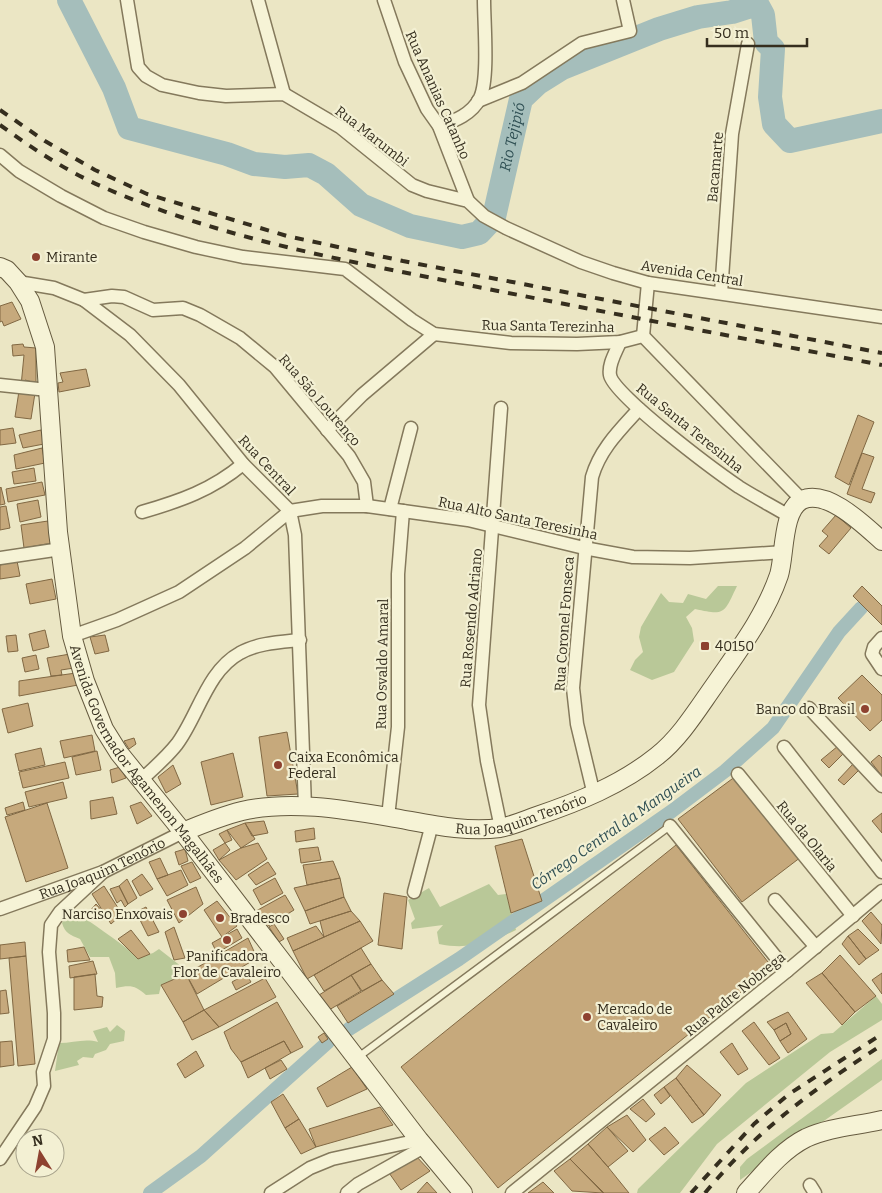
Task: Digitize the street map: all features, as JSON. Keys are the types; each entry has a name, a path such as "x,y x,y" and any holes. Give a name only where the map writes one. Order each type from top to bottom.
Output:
{"main road":[{"name":"Avenida Governador Agamenon Magalhães","path":"0,267 7,270 18,282 30,301 39,322 45,347 61,549 72,636 85,681 104,729 119,753 183,832 356,1059 463,1193"},
{"path":"789,516 794,507 802,500 814,499 829,502 850,513 882,541"},
{"name":"Rua Joaquim Tenório","path":"183,832 243,811 305,807 348,810 469,829 501,828 594,795 626,779 660,754 690,721 752,630 769,599 779,574 789,516"},
{"path":"746,1193 781,1156 807,1138 836,1129 882,1120"}],"street":[{"path":"127,0 138,68 146,76 162,86 226,96 284,94 258,0"},
{"name":"Rua Ananias Catanho","path":"384,0 405,62 427,109 439,126 468,201"},
{"path":"478,101 484,76 484,0"},
{"path":"439,126 460,119 478,101 522,83 582,43 630,31 623,0"},
{"name":"Bacamarte","path":"721,293 732,134 748,44"},
{"name":"Rua Marumbi","path":"284,94 340,127 412,185 426,191 468,201 484,216 506,228"},
{"name":"Rua Santa Terezinha","path":"0,155 19,171 61,196 104,218 144,232 196,247 243,256 345,269 412,320 434,334 511,343 620,342 643,336"},
{"name":"Avenida Central","path":"506,228 581,262 648,283 882,317"},
{"name":"Rua Central","path":"18,282 54,288 84,300 130,335 179,385 243,464 290,511 295,535 305,807"},
{"path":"648,283 643,336 802,500"},
{"name":"Rua São Lourenço","path":"84,300 112,296 124,298 153,310 183,308 207,318 240,338 275,367 359,469 364,482 367,506"},
{"path":"327,430 362,395 434,334"},
{"name":"Rua Santa Teresinha","path":"620,342 610,367 610,376 620,391 639,409 738,486 789,516"},
{"path":"0,385 48,390"},
{"name":"Rua Rosendo Adriano","path":"501,408 494,527 479,704 487,762 501,828"},
{"name":"Rua Coronel Fonseca","path":"594,795 578,724 574,688 584,548 592,477 597,460 607,445 639,409"},
{"name":"Rua Osvaldo Amaral","path":"388,817 399,697 396,510 411,428"},
{"path":"142,512 204,491 220,483 243,464"},
{"name":"Rua Alto Santa Teresinha","path":"290,511 322,506 367,506 468,520 584,548 633,557 663,559 784,552"},
{"path":"72,636 117,620 179,592 245,548 290,511"},
{"path":"0,558 61,549"},
{"path":"882,638 874,647 872,654 882,669"},
{"path":"141,780 177,744 219,670 230,659 241,652 256,647 300,640"},
{"path":"809,708 882,786"},
{"path":"784,747 882,872"},
{"name":"Rua da Olaria","path":"738,774 853,916"},
{"path":"414,892 432,824"},
{"path":"670,826 787,972"},
{"name":"Rua Joaquim Tenório","path":"0,909 103,872 183,832"},
{"path":"0,1160 35,1107 44,1086 44,1072 54,1039 49,952 51,926 60,912 103,872"},
{"name":"Rua Padre Nobrega","path":"512,1193 787,972 882,891"},
{"path":"775,900 816,947"},
{"path":"271,1193 310,1168 332,1159 422,1143"},
{"path":"347,1193 422,1143"}],"lane":[{"path":"356,1059 670,826"}],"green space":[{"path":"718,586 737,586 723,610 713,612 695,609 686,617 692,628 694,641 674,672 652,680 630,670 635,660 643,652 639,637 641,627 661,593 669,602 683,603 688,594 706,599"},
{"path":"489,884 498,895 506,894 516,930 487,942 469,946 450,946 439,944 437,932 443,925 412,929 411,923 415,919 408,900 429,888 440,907"},
{"path":"70,907 138,958 159,949 182,967 179,977 161,985 159,994 146,995 139,989 125,986 116,988 115,973 109,957 90,957 80,939 66,931 62,923"},
{"path":"876,996 882,1004 882,1020 830,1052 717,1144 680,1193 637,1193 638,1189 746,1083 821,1034 833,1033"},
{"path":"117,1025 125,1031 124,1041 110,1044 106,1050 95,1054 93,1058 83,1057 77,1061 79,1065 55,1071 59,1043 98,1042 93,1031 107,1027 110,1032"},
{"path":"882,1059 882,1080 740,1180 740,1167 747,1159"}],"building":[{"path":"12,302 21,319 4,326 2,321 0,322 0,306"},
{"path":"23,344 24,347 36,348 36,383 25,380 25,385 21,386 24,355 13,356 12,345"},
{"path":"86,369 90,386 59,392 58,383 63,382 60,373"},
{"path":"19,391 35,393 31,419 15,417"},
{"path":"858,415 874,422 849,485 835,477"},
{"path":"13,428 16,443 0,445 0,430"},
{"path":"41,430 44,444 23,448 19,435"},
{"path":"42,448 45,463 16,469 14,455"},
{"path":"862,453 874,457 862,489 875,493 871,503 847,494"},
{"path":"34,468 36,481 14,484 12,472"},
{"path":"42,482 45,495 8,502 6,489"},
{"path":"0,488 5,504 0,505"},
{"path":"38,500 41,517 20,522 17,504"},
{"path":"6,506 10,528 0,530 0,507"},
{"path":"836,515 851,528 829,554 819,546 828,536 822,531"},
{"path":"48,521 52,543 24,548 21,525"},
{"path":"17,561 20,576 0,579 0,565"},
{"path":"52,579 56,599 30,604 26,584"},
{"path":"862,586 882,606 882,625 853,596"},
{"path":"45,630 49,647 33,651 29,634"},
{"path":"16,635 18,651 8,652 6,636"},
{"path":"105,635 109,651 95,654 90,637"},
{"path":"70,654 74,668 61,670 62,675 51,676 47,658"},
{"path":"36,655 39,669 25,672 22,658"},
{"path":"76,673 78,685 19,696 19,681"},
{"name":"Banco do Brasil","path":"862,675 882,695 882,720 870,731 838,698"},
{"path":"28,703 33,726 8,733 2,709"},
{"name":"Caixa Econômica Federal","path":"287,732 298,794 267,796 259,737"},
{"path":"92,735 95,751 64,758 60,741"},
{"path":"134,738 136,744 129,749 124,741"},
{"path":"838,746 844,753 829,768 821,760"},
{"path":"41,748 45,765 19,771 15,754"},
{"path":"97,751 101,770 76,775 72,757"},
{"path":"233,753 243,797 211,805 201,762"},
{"path":"879,755 882,758 882,776 871,762"},
{"path":"65,762 69,778 23,788 19,772"},
{"path":"853,764 859,770 844,785 838,780"},
{"path":"173,765 181,784 166,793 158,777"},
{"path":"120,767 126,778 112,783 110,770"},
{"path":"736,776 801,857 742,902 678,819"},
{"path":"63,782 67,798 29,807 25,792"},
{"path":"113,797 117,814 91,819 90,801"},
{"path":"23,802 25,810 7,815 5,808"},
{"path":"141,802 152,816 137,824 130,806"},
{"path":"47,803 68,868 26,882 5,817"},
{"path":"882,813 882,833 872,821"},
{"path":"264,821 268,833 252,836 245,823"},
{"path":"245,823 255,839 241,848 227,830"},
{"path":"314,828 315,839 296,842 295,831"},
{"path":"227,830 232,840 225,843 219,834"},
{"path":"522,839 542,901 511,913 495,846"},
{"path":"225,843 230,850 219,860 213,850"},
{"path":"258,843 267,859 236,880 219,860 241,848"},
{"name":"Mercado de Cavaleiro","path":"676,845 772,967 498,1188 401,1067"},
{"path":"318,847 321,860 301,863 299,849"},
{"path":"185,849 188,861 179,865 175,852"},
{"path":"160,858 168,875 157,879 149,862"},
{"path":"333,861 340,878 307,885 303,865"},
{"path":"192,862 201,878 190,883 181,866"},
{"path":"268,862 276,874 256,885 248,875"},
{"path":"181,870 188,885 167,896 157,879"},
{"path":"142,874 153,889 140,896 132,881"},
{"path":"275,878 283,893 261,905 253,890"},
{"path":"340,878 344,897 305,911 294,888"},
{"path":"127,879 137,898 128,904 119,886"},
{"path":"104,886 122,914 111,924 92,894"},
{"path":"119,886 128,904 125,907 121,900 117,903 110,889"},
{"name":"Narciso Enxovais","path":"196,887 203,904 179,923 167,900"},
{"path":"384,893 407,897 402,949 378,945"},
{"path":"285,895 294,910 265,928 256,911"},
{"path":"344,897 351,911 310,924 305,911"},
{"name":"Bradesco","path":"217,901 237,926 222,937 204,910"},
{"path":"96,904 105,914 99,920 89,912"},
{"path":"146,907 159,932 148,936 136,912"},
{"path":"351,911 360,921 324,937 320,921"},
{"path":"871,912 882,925 881,944 862,921"},
{"path":"360,921 373,941 307,979 293,951"},
{"path":"274,924 284,939 279,942 269,927"},
{"path":"316,926 324,937 293,951 287,938"},
{"path":"174,927 185,958 174,960 165,932"},
{"name":"Panificadora Flor de Cavaleiro","path":"237,929 242,938 217,953 212,943"},
{"path":"858,929 879,950 866,959 848,936"},
{"path":"131,930 150,954 138,959 118,939"},
{"path":"848,936 866,959 859,965 842,944"},
{"path":"248,938 257,958 197,994 186,974"},
{"path":"25,942 26,956 0,959 0,945"},
{"path":"84,947 90,960 68,962 67,950"},
{"path":"361,948 371,964 324,991 314,975"},
{"path":"840,955 876,996 855,1012 822,973"},
{"path":"26,956 35,1064 18,1066 9,958"},
{"path":"93,961 97,974 70,978 69,966"},
{"path":"371,964 382,980 362,991 351,975"},
{"path":"822,973 855,1012 842,1025 806,983"},
{"path":"882,973 882,994 872,980"},
{"path":"95,974 97,996 103,997 102,1007 74,1010 74,977"},
{"path":"186,974 204,1010 183,1022 161,985"},
{"path":"246,974 251,982 236,990 232,982"},
{"path":"351,975 361,991 329,1010 319,995"},
{"path":"265,978 276,997 219,1027 204,1010"},
{"path":"382,980 394,994 348,1023 337,1006"},
{"path":"6,990 9,1013 0,1014 0,991"},
{"path":"277,1002 303,1047 291,1053 284,1041 241,1062 231,1049 224,1032"},
{"path":"204,1010 219,1027 192,1040 183,1022"},
{"path":"788,1012 807,1039 788,1053 780,1041 791,1034 786,1023 774,1030 767,1022"},
{"path":"754,1022 780,1058 769,1065 742,1031"},
{"path":"786,1023 791,1034 780,1041 774,1030"},
{"path":"324,1033 328,1039 322,1043 318,1037"},
{"path":"12,1041 14,1065 0,1067 0,1042"},
{"path":"284,1041 291,1053 248,1078 241,1062"},
{"path":"732,1043 748,1069 738,1075 720,1052"},
{"path":"196,1051 204,1066 185,1078 177,1064"},
{"path":"281,1060 287,1069 270,1079 265,1068"},
{"path":"687,1065 721,1095 704,1115 676,1078"},
{"path":"352,1067 367,1089 327,1107 317,1088"},
{"path":"676,1078 704,1115 692,1123 664,1087"},
{"path":"664,1087 670,1096 661,1104 654,1095"},
{"path":"283,1094 299,1119 285,1128 271,1102"},
{"path":"643,1099 655,1114 646,1122 630,1109"},
{"path":"380,1107 393,1125 316,1147 309,1129"},
{"path":"627,1115 646,1140 633,1152 607,1127"},
{"path":"299,1119 316,1147 301,1154 285,1128"},
{"path":"607,1127 628,1151 608,1167 588,1144"},
{"path":"665,1127 679,1143 664,1155 649,1139"},
{"path":"588,1144 629,1193 604,1193 570,1159"},
{"path":"415,1155 430,1171 401,1190 387,1170"},
{"path":"570,1159 603,1193 572,1191 554,1171"},
{"path":"427,1182 437,1193 417,1193"},
{"path":"543,1182 554,1193 528,1193"}],"waterway":[{"name":"Rio Tejipió","path":"69,0 114,88 129,128 227,154 254,164 285,167 309,165 326,174 361,205 410,226 462,237 479,233 494,217 521,99 538,83 562,68 659,29 698,17 732,12 757,4 763,15 766,42 773,49 770,97 774,124 790,141 882,121"},
{"name":"Córrego Central da Mangueira","path":"349,1029 459,959 672,811 725,771 773,728 839,632 861,608"},
{"name":"Córrego Central da Mangueira","path":"150,1193 201,1156 328,1042"}],"railway":[{"path":"0,110 45,141 95,170 147,194 287,236 403,261 882,353"},
{"path":"0,125 50,159 103,187 147,205 239,235 379,267 882,365"},
{"path":"691,1193 754,1124 789,1094 882,1034"},
{"path":"705,1193 724,1171 766,1130 810,1094 882,1045"}],"place":[{"name":"Mirante","path":"36,257"},
{"name":"40150","path":"705,646"},
{"name":"Banco do Brasil","path":"865,709"},
{"name":"Caixa Econômica Federal","path":"278,765"},
{"name":"Narciso Enxovais","path":"183,914"},
{"name":"Bradesco","path":"220,918"},
{"name":"Panificadora Flor de Cavaleiro","path":"227,940"},
{"name":"Mercado de Cavaleiro","path":"587,1017"}]}
